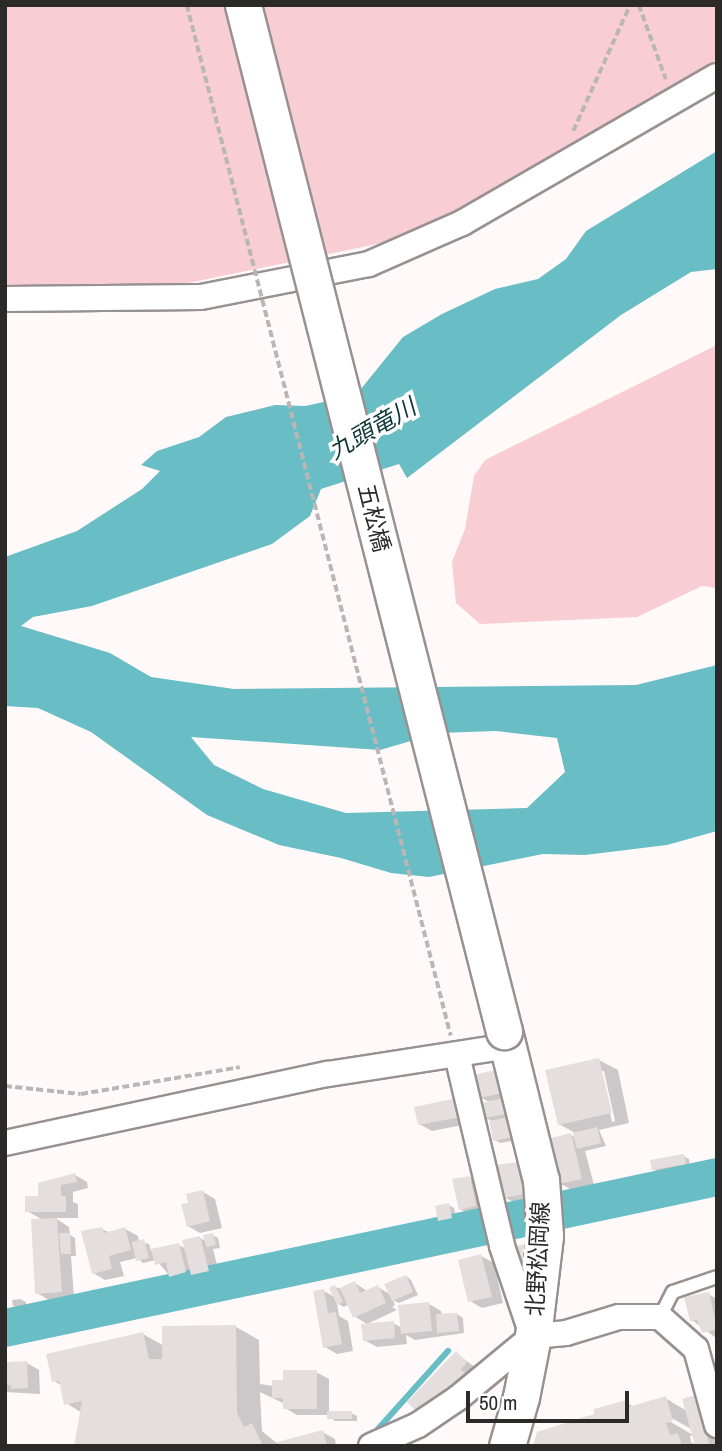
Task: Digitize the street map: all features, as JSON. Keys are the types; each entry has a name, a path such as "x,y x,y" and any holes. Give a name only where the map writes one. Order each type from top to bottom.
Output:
{"main road":[{"name":"五松橋","path":"243,5 506,1038"},
{"name":"北野松岡線","path":"506,1038 534,1144 544,1198 545,1236 533,1336 521,1397 507,1446"}],"street":[{"path":"5,299 201,297 369,264 462,223 717,76"},
{"path":"5,1143 454,1045 506,1038"},
{"path":"454,1045 494,1216 533,1336"},
{"path":"371,1446 418,1425 458,1398 497,1363 533,1336 566,1333 619,1317 660,1317 706,1350 717,1425"}],"lane":[{"path":"660,1317 673,1292 717,1277"}],"path":[{"path":"187,5 454,1045"},
{"path":"573,131 629,5"},
{"path":"639,5 674,101"},
{"path":"438,1038 454,1045"},
{"path":"5,1086 81,1094 252,1065"}],"shaded area":[{"path":"5,5 717,5 717,59 445,230 188,283 5,293"},
{"path":"717,345 717,588 702,586 637,617 480,624 456,603 452,562 465,529 474,476 485,460"}],"water":[{"name":"九頭竜川","path":"717,151 717,269 691,272 621,315 407,478 399,464 321,489 310,516 272,544 92,606 33,617 21,626 110,653 151,677 234,689 636,685 717,665 717,831 667,845 585,855 543,854 429,877 391,873 341,858 279,845 207,815 91,732 38,708 5,706 5,557 77,531 142,489 160,471 141,465 157,451 199,437 226,417 275,405 305,406 356,395 403,337 442,314 495,289 538,279 566,259 586,231","holes":["496,731 557,738 565,772 527,808 346,813 263,789 214,765 191,737 380,750 438,733"]}],"building":[{"path":"599,1058 612,1113 558,1125 545,1070"},
{"path":"499,1069 503,1093 479,1098 474,1075"},
{"path":"508,1097 511,1113 480,1119 477,1104"},
{"path":"457,1098 461,1117 418,1125 414,1107"},
{"path":"514,1116 518,1136 493,1141 489,1121"},
{"path":"597,1127 601,1143 577,1149 573,1133"},
{"path":"571,1133 582,1179 558,1184 547,1139"},
{"path":"684,1154 686,1164 652,1170 650,1160"},
{"path":"517,1162 518,1169 526,1168 531,1193 503,1198 496,1165"},
{"path":"75,1173 77,1182 61,1185 61,1196 66,1196 66,1212 25,1212 25,1196 38,1196 38,1183"},
{"path":"470,1176 476,1206 459,1210 452,1179"},
{"path":"203,1190 210,1221 187,1227 181,1204 188,1203 186,1194"},
{"path":"449,1203 452,1218 438,1221 435,1206"},
{"path":"57,1218 62,1292 35,1294 31,1219"},
{"path":"102,1227 104,1233 125,1227 131,1250 109,1256 112,1269 92,1274 81,1231"},
{"path":"59,1233 70,1233 71,1254 61,1254"},
{"path":"213,1233 216,1245 206,1247 203,1235"},
{"path":"200,1236 209,1271 191,1275 182,1240"},
{"path":"144,1239 149,1258 136,1261 132,1242"},
{"path":"179,1243 186,1272 169,1277 166,1262 155,1265 151,1249"},
{"path":"530,1243 532,1272 518,1275 512,1247"},
{"path":"481,1254 492,1297 468,1302 458,1260"},
{"path":"406,1275 413,1292 392,1301 384,1284"},
{"path":"355,1281 360,1293 378,1285 386,1303 353,1318 340,1288"},
{"path":"335,1285 343,1302 337,1305 329,1288"},
{"path":"324,1289 328,1313 336,1312 342,1344 323,1348 313,1291"},
{"path":"709,1292 717,1329 702,1333 697,1320 690,1321 684,1297"},
{"path":"429,1302 432,1331 401,1334 398,1305"},
{"path":"457,1313 459,1331 437,1333 436,1314"},
{"path":"394,1321 395,1338 363,1341 361,1324"},
{"path":"236,1325 237,1413 244,1427 252,1423 263,1446 74,1446 82,1401 64,1405 59,1381 52,1382 46,1354 143,1332 149,1359 162,1359 162,1326"},
{"path":"456,1351 467,1362 461,1369 467,1375 448,1395 445,1392 434,1402 431,1400 418,1413 407,1402"},
{"path":"27,1361 28,1388 11,1389 11,1385 5,1385 5,1362"},
{"path":"283,1370 317,1370 317,1409 283,1409 283,1398 272,1398 272,1380 283,1380"},
{"path":"696,1395 710,1446 695,1446 682,1399"},
{"path":"666,1396 673,1421 666,1423 670,1435 678,1433 682,1446 533,1446 537,1432 594,1414 594,1409 626,1400 628,1407"},
{"path":"327,1411 352,1411 352,1419 327,1419"},
{"path":"323,1430 327,1446 277,1446 277,1442"}],"waterway":[{"path":"5,1328 717,1177"},
{"path":"378,1429 448,1351"}]}
